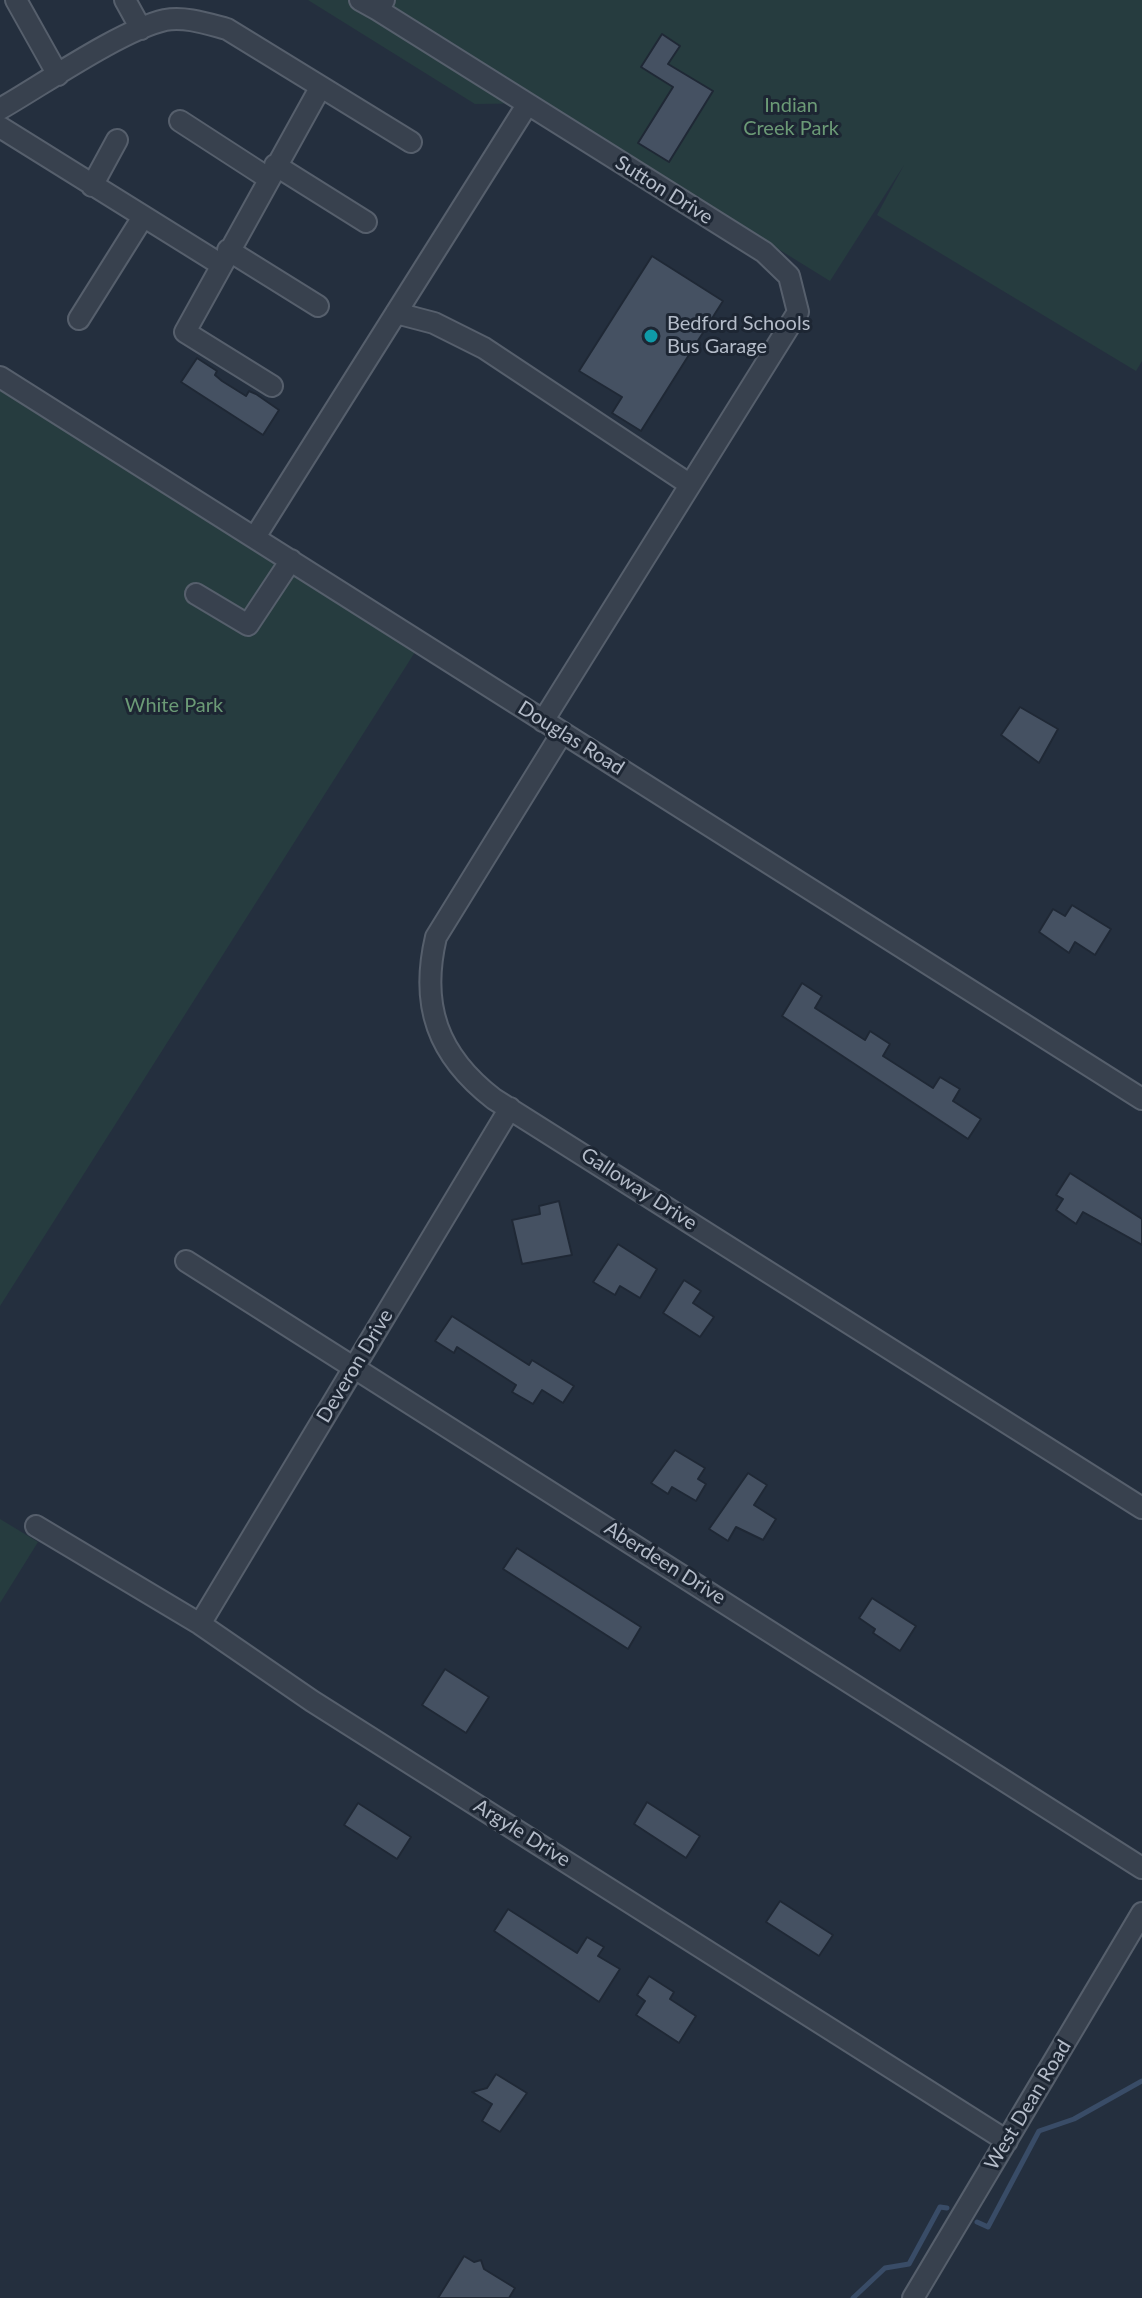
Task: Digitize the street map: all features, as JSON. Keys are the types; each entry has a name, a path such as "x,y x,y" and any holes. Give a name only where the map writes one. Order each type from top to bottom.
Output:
{"street":[{"path":"16,0 58,75"},
{"path":"125,0 141,29"},
{"name":"Sutton Drive","path":"374,3 527,105 764,252 789,276 798,312 543,721"},
{"path":"0,109 141,29 167,19 196,21 227,29 411,142"},
{"path":"272,386 185,332 320,88"},
{"path":"255,537 527,105"},
{"path":"180,121 366,222"},
{"path":"0,127 143,217 318,306"},
{"path":"92,186 117,140"},
{"path":"79,319 143,217"},
{"path":"396,313 434,323 484,348 689,484"},
{"name":"Douglas Road","path":"0,378 1142,1099"},
{"path":"196,594 248,625 291,560"},
{"name":"Galloway Drive","path":"562,733 447,914 436,937 428,968 428,995 439,1031 482,1089 1142,1508"},
{"name":"Deveron Drive","path":"200,1624 510,1108"},
{"name":"Aberdeen Drive","path":"186,1261 1142,1868"},
{"name":"Argyle Drive","path":"36,1526 200,1624 312,1701 1007,2141"},
{"name":"West Dean Road","path":"913,2298 1142,1913"}],"green space":[{"name":"Indian Creek Park","path":"308,0 1142,0 1142,361 1136,371 877,215 904,165 830,281 542,103 475,104"},
{"name":"White Park","path":"0,388 415,652 0,1306"},
{"path":"0,1519 38,1542 0,1603"}],"building":[{"path":"662,34 680,46 668,64 713,91 669,162 638,143 673,87 641,67"},
{"name":"Bedford Schools Bus Garage","path":"652,256 723,301 641,431 612,413 622,397 579,371"},
{"path":"197,358 217,371 215,375 222,381 246,396 249,391 256,394 279,410 263,435 181,382"},
{"path":"1020,707 1058,729 1039,763 1001,735"},
{"path":"1072,905 1111,929 1095,955 1075,942 1069,953 1039,932 1053,909 1065,916"},
{"path":"802,983 822,996 815,1008 865,1040 870,1031 890,1044 883,1056 933,1088 940,1077 960,1089 953,1101 981,1119 968,1139 782,1016"},
{"path":"1070,1173 1142,1219 1142,1245 1083,1212 1076,1224 1056,1210 1063,1199 1056,1195"},
{"path":"559,1201 572,1255 522,1264 512,1220 540,1214 539,1206"},
{"path":"618,1244 657,1269 640,1298 620,1286 615,1295 593,1282"},
{"path":"684,1280 701,1291 693,1303 714,1317 700,1337 663,1313"},
{"path":"452,1316 529,1365 532,1360 574,1386 563,1403 542,1390 533,1404 512,1392 516,1385 457,1347 454,1353 435,1341"},
{"path":"675,1450 705,1468 698,1479 706,1484 696,1501 672,1487 668,1494 651,1483"},
{"path":"748,1473 767,1485 754,1505 776,1519 763,1540 736,1527 728,1541 709,1529"},
{"path":"517,1548 641,1627 628,1649 503,1569"},
{"path":"872,1598 916,1626 900,1651 873,1633 875,1629 859,1618"},
{"path":"445,1669 489,1697 466,1733 422,1705"},
{"path":"647,1802 700,1836 686,1858 634,1824"},
{"path":"358,1803 411,1837 397,1859 344,1825"},
{"path":"780,1901 833,1935 819,1956 766,1922"},
{"path":"508,1909 577,1953 587,1937 604,1947 598,1956 620,1969 599,2002 494,1931"},
{"path":"649,1976 674,1992 670,1999 696,2016 679,2043 636,2015 645,2001 637,1995"},
{"path":"496,2074 527,2093 500,2132 482,2121 492,2104 472,2092 487,2088"},
{"path":"464,2256 474,2262 481,2260 484,2269 515,2288 509,2298 438,2298"}],"waterway":[{"path":"977,2222 988,2227 1039,2131 1074,2119 1142,2081"},
{"path":"853,2298 885,2268 909,2264 940,2207 947,2208"}],"place":[{"name":"Bedford Schools Bus Garage","path":"651,336"}]}
